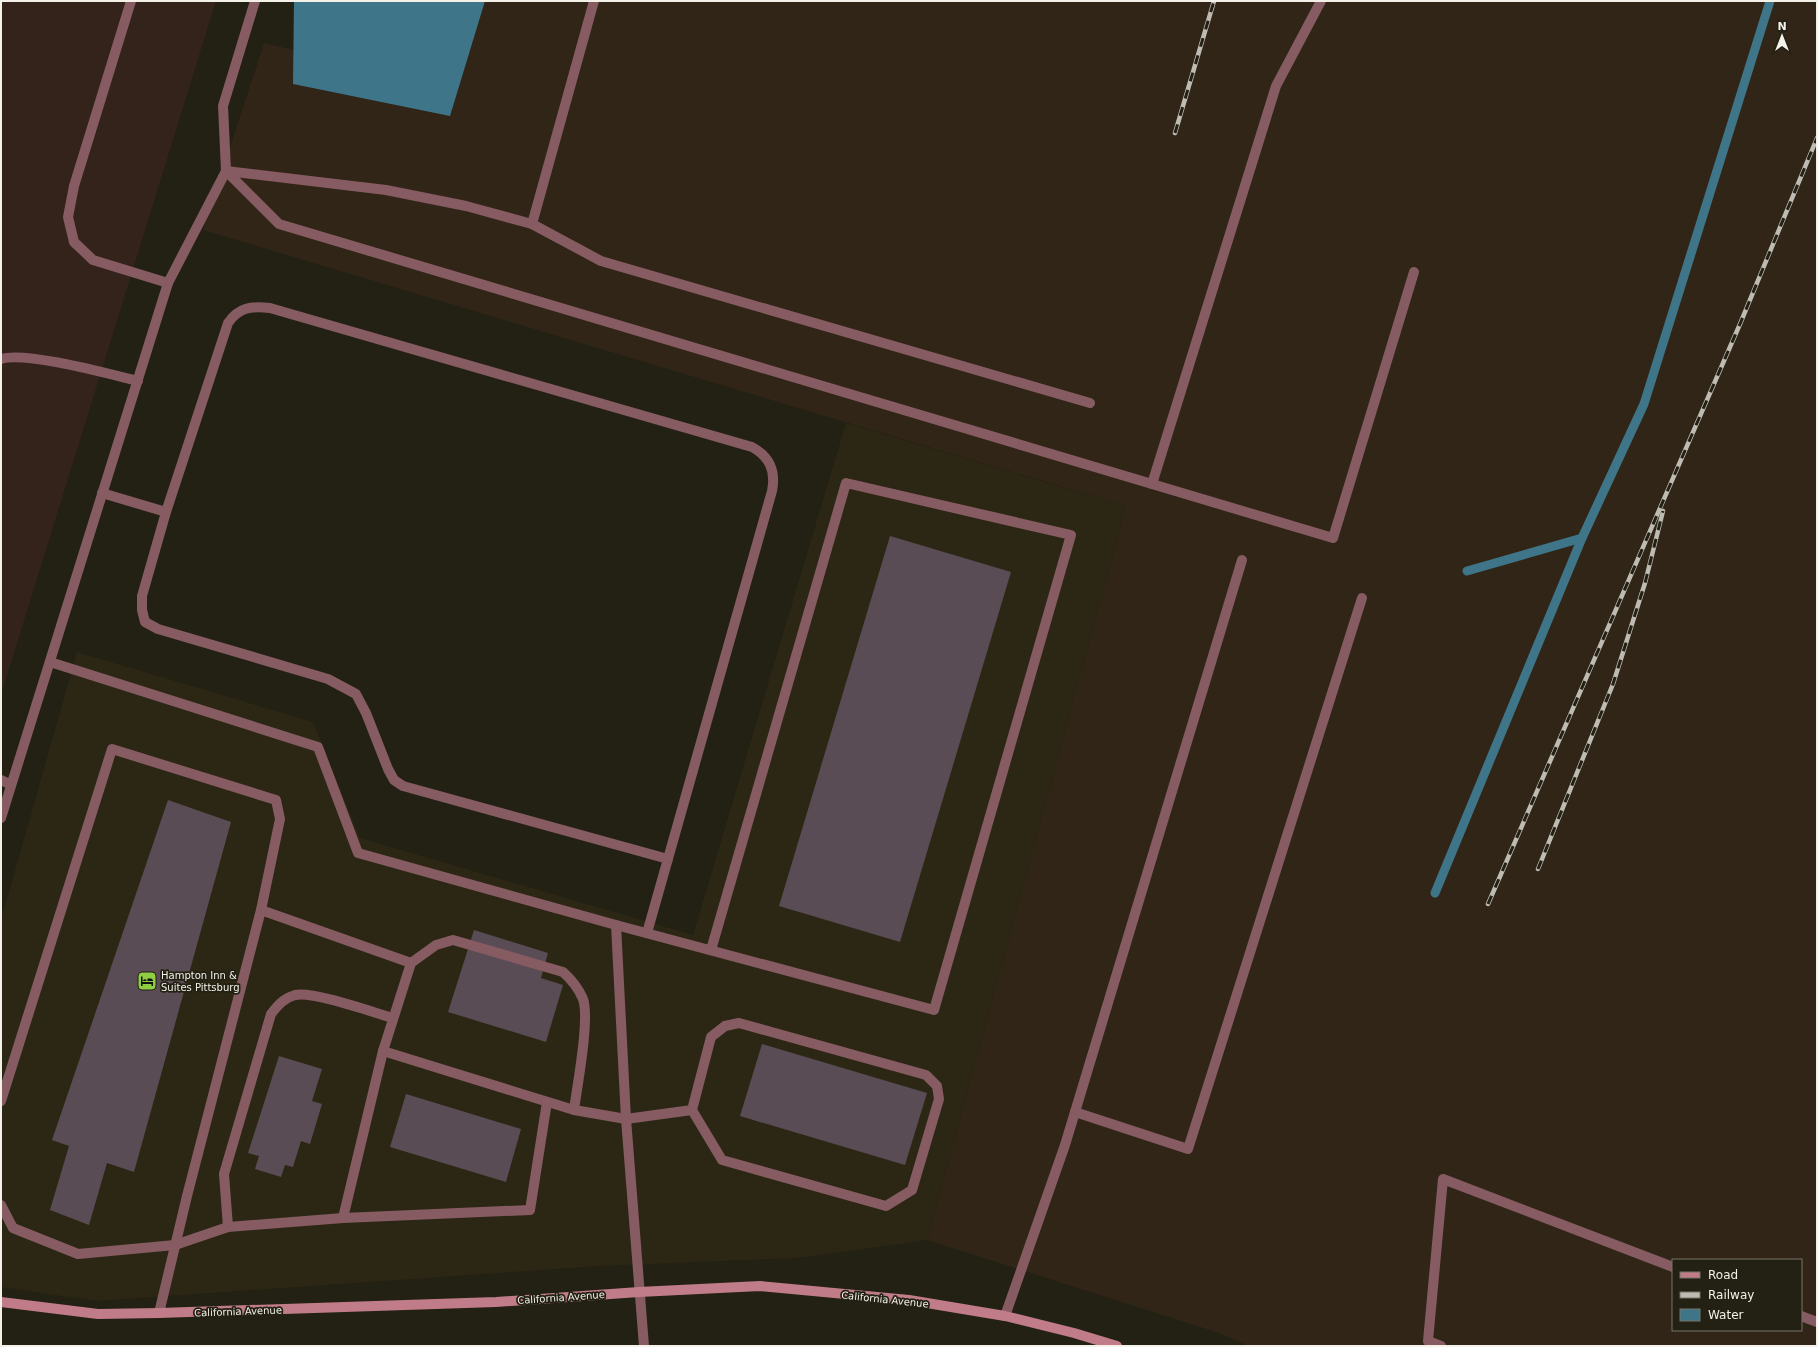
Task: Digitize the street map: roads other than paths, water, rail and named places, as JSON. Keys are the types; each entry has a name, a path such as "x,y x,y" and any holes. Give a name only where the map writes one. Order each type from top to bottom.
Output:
{"main road":[{"name":"California Avenue","path":"1,1302 98,1314 159,1313 496,1302 639,1292 760,1286 909,1300 1005,1316 1074,1333 1117,1346"}],"street":[{"path":"131,1 74,186 68,217 74,242 93,260 168,283"},
{"path":"1,818 168,283 226,171 223,106 255,1"},
{"path":"532,224 594,1"},
{"path":"1152,484 1276,86 1322,1"},
{"path":"226,171 386,190 466,206 532,224 601,261 1090,403"},
{"path":"226,171 279,224 1333,538 1414,272"},
{"path":"647,934 772,491 774,480 773,470 769,462 762,452 752,447 270,308 256,306 235,313 228,323 166,512 142,596 142,610 145,622 158,629 328,679 356,694 366,713 388,769 394,780 403,786 668,859"},
{"path":"1,359 6,357 35,358 138,381"},
{"path":"50,662 318,747 358,854 647,934 934,1010 1071,535 846,483 711,950"},
{"path":"102,493 166,512"},
{"path":"1005,1316 1075,1112 1242,560"},
{"path":"1075,1112 1188,1149 1362,598"},
{"path":"1,1101 112,749 276,800 280,819 261,910 174,1245 159,1313"},
{"path":"1,780 11,785"},
{"path":"261,910 411,963"},
{"path":"616,925 626,1119 644,1346"},
{"path":"343,1218 383,1052 411,963 436,945 453,940 563,972 576,984 584,1001 585,1014 574,1110"},
{"path":"228,1227 224,1174 271,1014 282,1000 295,995 310,994 393,1018"},
{"path":"739,1023 926,1075 937,1086 939,1099 912,1190 886,1206 722,1160 692,1110 711,1037 725,1026 739,1023"},
{"path":"383,1052 574,1110 626,1119 692,1110"},
{"path":"1,1205 13,1228 78,1254 174,1245 228,1227 343,1218 530,1210 547,1102"},
{"path":"1441,1346 1428,1341 1443,1179 1672,1267"},
{"path":"1802,1316 1817,1322"}],"water":[{"path":"294,1 485,1 450,116 293,84"}],"waterway":[{"path":"1435,893 1582,538 1644,404 1770,1"},
{"path":"1467,571 1582,538"}],"railway":[{"path":"1175,133 1214,1"},
{"path":"1488,904 1740,324 1817,138"},
{"path":"1538,869 1613,684 1645,583 1663,511"}],"place":[{"name":"Hampton Inn & Suites Pittsburg","path":"147,981"}]}
